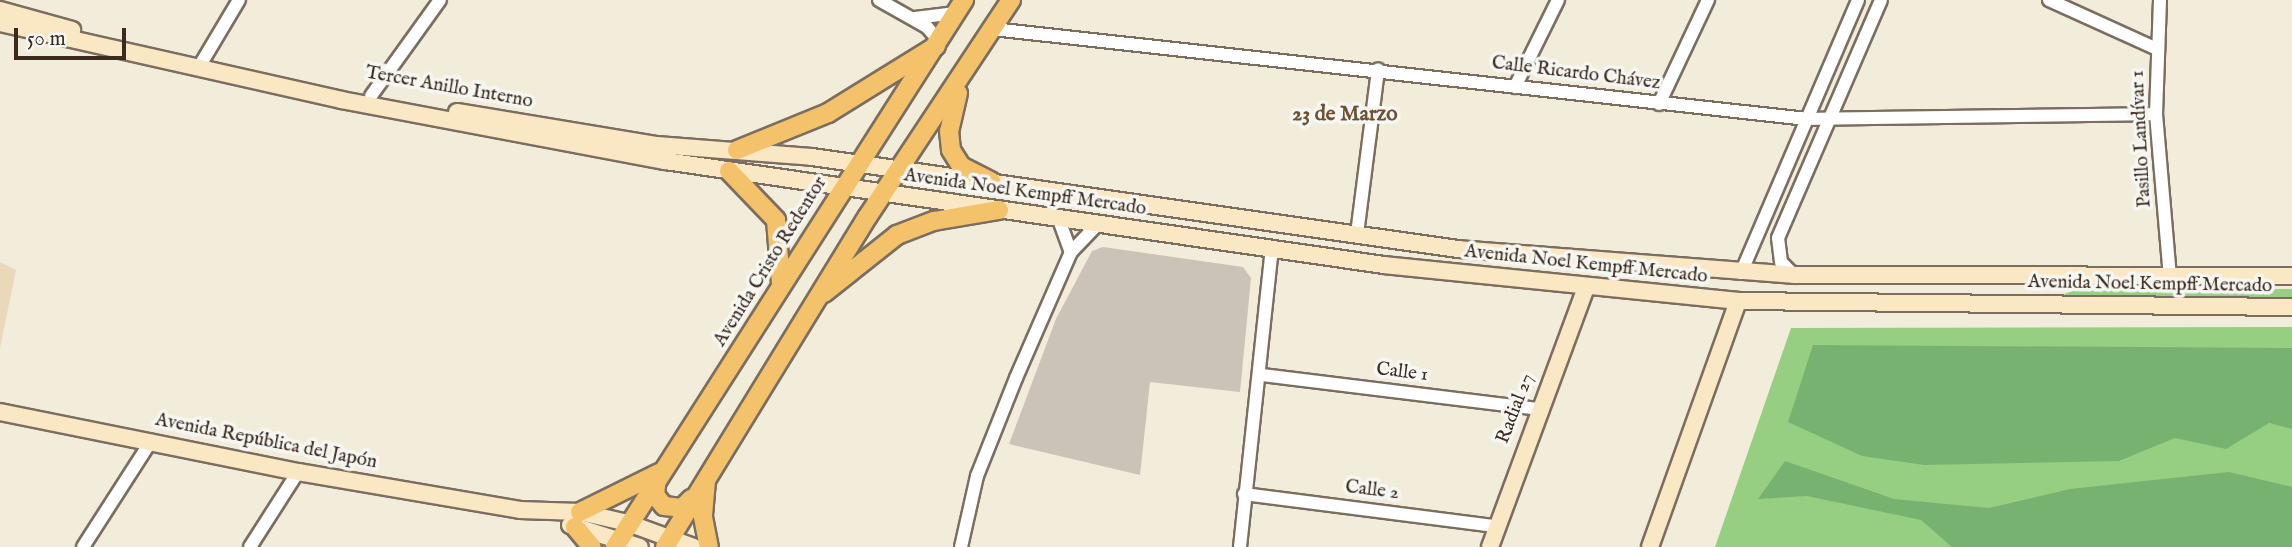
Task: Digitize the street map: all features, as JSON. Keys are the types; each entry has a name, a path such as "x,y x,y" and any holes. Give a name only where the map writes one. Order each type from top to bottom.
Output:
{"main road":[{"path":"668,542 813,302 897,170 963,76 1011,0"},
{"name":"Avenida Cristo Redentor","path":"616,544 658,476 690,433 781,284 960,7"},
{"name":"Tercer Anillo Interno","path":"0,10 202,62 371,96 657,145 737,150 897,170"},
{"name":"Tercer Anillo Interno","path":"0,23 338,100 729,171 881,195"},
{"path":"737,150 778,137 828,113 937,43"},
{"path":"963,76 951,115 951,150 961,166 991,181"},
{"name":"Avenida Noel Kempff Mercado","path":"897,170 1357,234 1522,254 1741,273 2292,276"},
{"path":"729,171 776,220 781,284"},
{"name":"Avenida Noel Kempff Mercado","path":"881,195 1058,217 1272,250 1520,281 1738,301 2292,307"},
{"path":"813,302 897,236 934,221 999,210"},
{"path":"1520,281 1522,254"},
{"path":"2052,276 2053,305"},
{"name":"Radial 27","path":"1490,547 1495,526 1538,409 1587,288"},
{"path":"1650,547 1738,301"},
{"name":"Avenida República del Japón","path":"0,412 298,472 577,519"},
{"path":"658,476 655,495 664,506 682,508 695,495"},
{"path":"577,519 658,476"},
{"path":"707,477 703,517 709,547"},
{"path":"577,519 628,523 668,542 694,547"},
{"path":"577,519 616,544 640,547"},
{"path":"577,519 592,547"}],"street":[{"path":"202,62 239,0"},
{"path":"371,96 440,0"},
{"path":"879,0 911,18 937,43"},
{"path":"1515,87 1558,0"},
{"path":"1658,104 1707,0"},
{"path":"1741,273 1858,0"},
{"path":"1794,275 1781,262 1778,238 1826,119 1881,0"},
{"path":"2049,0 2157,49"},
{"name":"Pasillo Landívar 1","path":"2160,0 2156,114 2170,276"},
{"path":"911,18 960,7"},
{"name":"Calle Ricardo Chávez","path":"993,29 1378,69 1658,104 1807,119 2156,114"},
{"path":"1357,234 1378,69"},
{"path":"1058,217 1071,252"},
{"path":"961,547 976,476 1071,252 1098,224"},
{"path":"1240,547 1244,494 1262,375 1272,250"},
{"name":"Calle 1","path":"1262,375 1538,409"},
{"path":"83,547 151,441"},
{"path":"250,547 298,472"},
{"name":"Calle 2","path":"1244,494 1495,526"}],"shaded area":[{"path":"1103,247 1243,267 1251,278 1240,392 1150,382 1140,475 1009,444 1056,319 1092,251"},
{"path":"0,262 16,270 0,348"}],"green space":[{"path":"2292,289 2292,298 2068,298 2064,294 2076,290"},
{"path":"2292,327 2292,547 1715,547 1791,328"},
{"path":"1813,345 2292,348 2292,429 2269,423 2226,449 2175,438 2119,461 1924,465 1862,456 1788,422"},
{"path":"1785,461 1894,499 1989,508 2070,489 2229,472 2292,487 2292,547 1952,547 1921,520 1807,496 1758,499"}],"district":[{"name":"23 de Marzo","path":"1345,115"}]}
